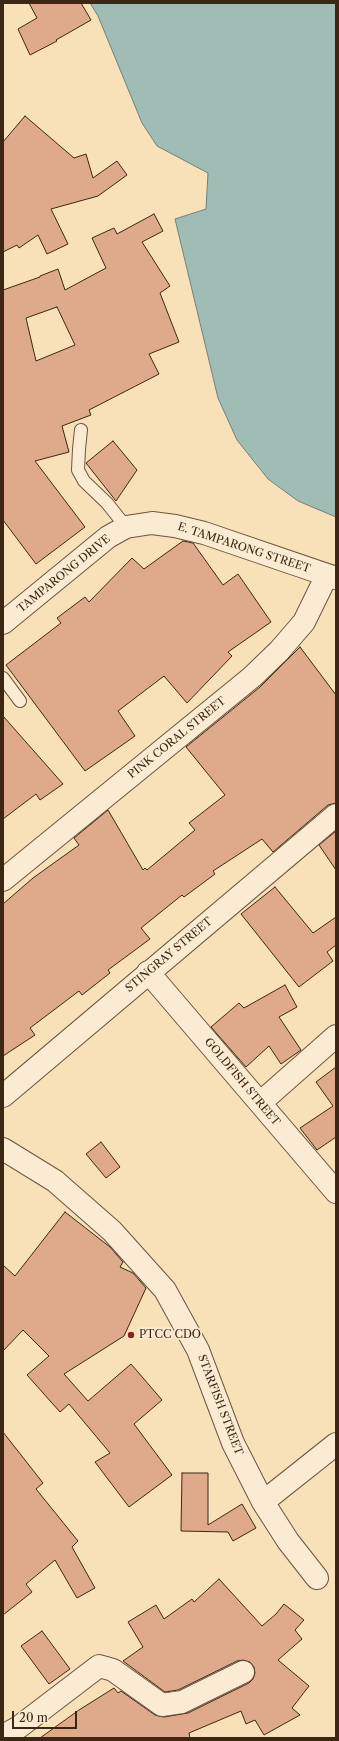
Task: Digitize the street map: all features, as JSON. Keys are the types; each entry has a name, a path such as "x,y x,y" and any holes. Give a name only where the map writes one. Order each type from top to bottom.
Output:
{"street":[{"name":"E. TAMPARONG STREET","path":"126,527 152,523 176,526 204,533 331,576"},
{"name":"TAMPARONG DRIVE","path":"3,624 108,537 126,527"},
{"name":"PINK CORAL STREET","path":"3,880 252,676 279,651 304,622 331,576"},
{"name":"STINGRAY STREET","path":"3,1096 148,972 336,815"},
{"name":"GOLDFISH STREET","path":"148,972 336,1192"},
{"path":"260,1103 336,1036"},
{"name":"STARFISH STREET","path":"3,1149 55,1181 112,1231 165,1290 198,1350 233,1443 263,1502 288,1541 317,1578"},
{"path":"263,1502 336,1444"},
{"path":"3,1736 19,1727 99,1666 113,1670 162,1705 182,1702 243,1672"}],"lane":[{"path":"81,430 78,449 78,470 84,481 107,503 126,527"},
{"path":"3,678 20,701"}],"water":[{"path":"90,3 336,3 336,517 298,501 268,479 237,440 218,398 175,219 206,209 208,173 157,146 142,123 98,16"}],"building":[{"path":"29,3 81,3 91,20 56,40 57,41 30,55 18,29 37,18"},
{"path":"25,116 74,158 86,154 93,178 117,161 127,175 98,196 51,209 68,244 47,254 38,235 19,248 17,245 3,252 3,142"},
{"path":"154,214 163,231 142,242 170,286 160,293 179,342 149,354 159,374 89,410 91,415 62,426 69,452 35,461 85,527 36,564 3,520 3,290 58,269 65,290 106,268 92,238 114,228 117,234","holes":["57,307 75,345 36,361 26,318"]},
{"path":"113,441 137,470 116,501 86,463"},
{"path":"183,541 193,543 223,585 238,574 271,622 228,652 232,656 187,703 164,676 118,711 135,736 85,771 6,665 61,623 57,618 85,597 89,602 132,558 144,569"},
{"path":"300,647 336,695 336,803 328,805 273,852 262,839 213,871 215,874 184,897 182,895 141,928 150,939 108,970 110,973 82,995 79,991 30,1028 35,1035 3,1056 3,904 33,878 79,845 74,838 108,810 143,870 145,868 147,870 195,830 189,823 225,795 186,747 260,687"},
{"path":"3,716 63,784 40,800 36,794 3,819"},
{"path":"336,831 336,870 319,845"},
{"path":"275,887 313,933 336,917 336,945 327,952 333,961 299,987 241,914"},
{"path":"285,985 297,1007 279,1017 301,1050 281,1064 269,1046 246,1067 211,1027 239,1003 244,1008"},
{"path":"336,1067 336,1137 317,1150 300,1128 333,1106 316,1082"},
{"path":"101,1142 120,1167 106,1178 86,1154"},
{"path":"65,1212 110,1247 123,1262 120,1267 133,1273 146,1288 124,1336 64,1374 88,1401 131,1364 162,1400 134,1424 172,1475 129,1507 95,1462 110,1453 69,1404 60,1412 27,1375 49,1356 23,1330 3,1351 3,1265 15,1276"},
{"path":"3,1432 43,1483 36,1489 78,1541 72,1547 95,1588 77,1598 55,1560 26,1584 32,1592 3,1615"},
{"path":"182,1473 208,1473 208,1525 242,1504 256,1528 233,1541 228,1532 181,1531"},
{"path":"219,1579 262,1626 276,1614 284,1604 304,1620 295,1630 302,1639 278,1660 309,1686 292,1708 300,1715 264,1735 255,1720 246,1724 241,1711 189,1733 190,1738 40,1738 79,1710 114,1688 118,1693 121,1691 155,1715 164,1717 188,1713 249,1683 253,1679 255,1673 254,1667 250,1662 243,1660 237,1661 178,1690 165,1692 123,1661 143,1647 128,1622 156,1605 164,1619 192,1599 194,1602"},
{"path":"42,1631 70,1669 49,1684 21,1646"}],"place":[{"name":"PTCC CDO","path":"131,1335"}]}
